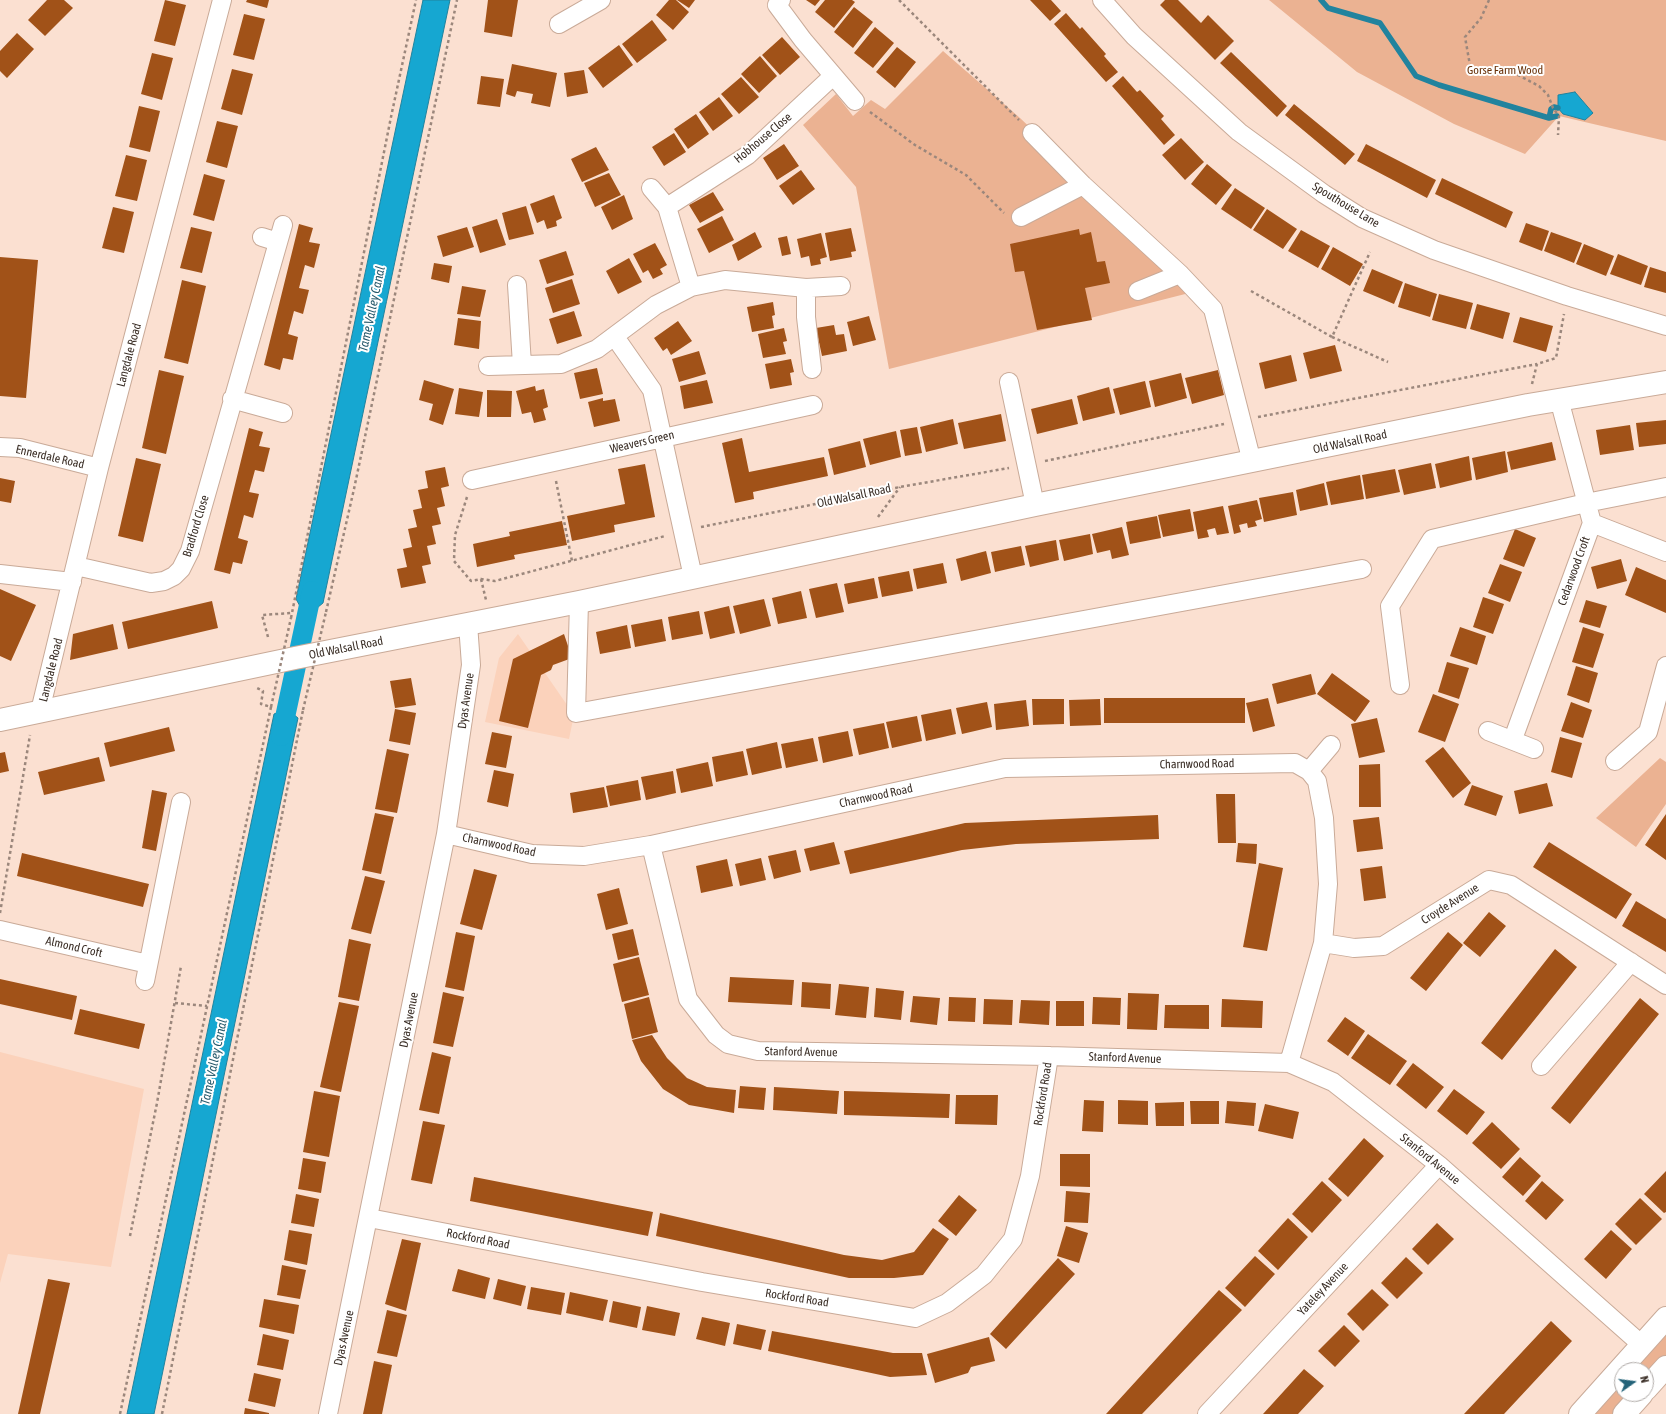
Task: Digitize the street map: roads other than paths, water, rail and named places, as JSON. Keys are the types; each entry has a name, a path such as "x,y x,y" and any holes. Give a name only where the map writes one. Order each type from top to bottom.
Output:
{"main road":[{"name":"Old Walsall Road","path":"0,720 242,669 579,602 1035,505 1528,405 1666,382"},
{"path":"1580,1414 1666,1318"},
{"path":"1654,1380 1666,1366"},
{"path":"1624,1414 1635,1402"}],"street":[{"name":"Langdale Road","path":"37,712 74,574 99,468 222,0"},
{"path":"559,24 601,0"},
{"path":"781,0 777,5 803,40 855,101"},
{"name":"Spouthouse Lane","path":"1102,0 1134,36 1239,132 1324,194 1362,218 1434,250 1567,296 1666,326"},
{"name":"Hobhouse Close","path":"667,207 748,154 833,76"},
{"path":"1032,133 1083,185 1180,274 1213,309 1243,420 1252,462"},
{"path":"1020,217 1083,185"},
{"path":"651,188 667,207 691,287"},
{"name":"Bradford Close","path":"0,574 74,574 152,583 164,581 174,576 181,569 190,550 232,399 274,235"},
{"path":"1138,291 1180,274"},
{"path":"488,366 561,364 597,349 656,305 691,287 725,280 806,288 841,286"},
{"path":"517,285 522,365"},
{"path":"806,288 806,317 812,369"},
{"path":"615,337 652,390 693,577"},
{"path":"1008,382 1035,505"},
{"path":"232,399 283,414"},
{"name":"Cedarwood Croft","path":"1513,739 1592,523 1559,400"},
{"name":"Weavers Green","path":"472,480 813,405"},
{"name":"Ennerdale Road","path":"0,448 20,448 99,468"},
{"path":"1400,685 1390,606 1432,540 1586,503 1666,487"},
{"path":"1592,523 1666,552"},
{"path":"579,602 576,713 1362,569"},
{"name":"Dyas Avenue","path":"328,1414 446,834 471,665 468,624"},
{"path":"1615,761 1648,732 1666,666"},
{"path":"1488,731 1534,748"},
{"path":"1289,1063 1324,944 1328,884 1324,818 1317,781 1309,771 1331,745"},
{"name":"Charnwood Road","path":"446,834 532,854 584,856 650,844 1005,768 1295,763 1309,771"},
{"name":"Almond Croft","path":"0,930 147,973 181,802"},
{"name":"Stanford Avenue","path":"650,844 688,999 716,1035 728,1044 758,1051 1050,1056 1289,1063 1333,1082 1439,1165 1642,1345"},
{"name":"Croyde Avenue","path":"1324,944 1354,948 1383,946 1489,880 1511,885 1666,985"},
{"path":"1541,1066 1631,962"},
{"name":"Rockford Road","path":"369,1218 702,1282 916,1318 947,1303 984,1275 1013,1239 1030,1176 1050,1056"},
{"name":"Yateley Avenue","path":"1207,1414 1439,1165"}],"water":[{"name":"Tame Valley Canal","path":"423,0 450,0 323,603 306,617 296,599"},
{"path":"1575,92 1593,113 1585,120 1563,114 1558,108 1558,95"},
{"name":"Tame Valley Canal","path":"287,709 298,718 154,1414 127,1414 274,714"}],"waterway":[{"path":"1321,0 1328,8 1380,23 1416,76 1439,85 1549,118 1557,116"},
{"path":"1549,118 1551,109 1554,107 1558,108"},
{"path":"281,736 312,591"}],"park label":[{"name":"Gorse Farm Wood","path":"1505,70"}]}
